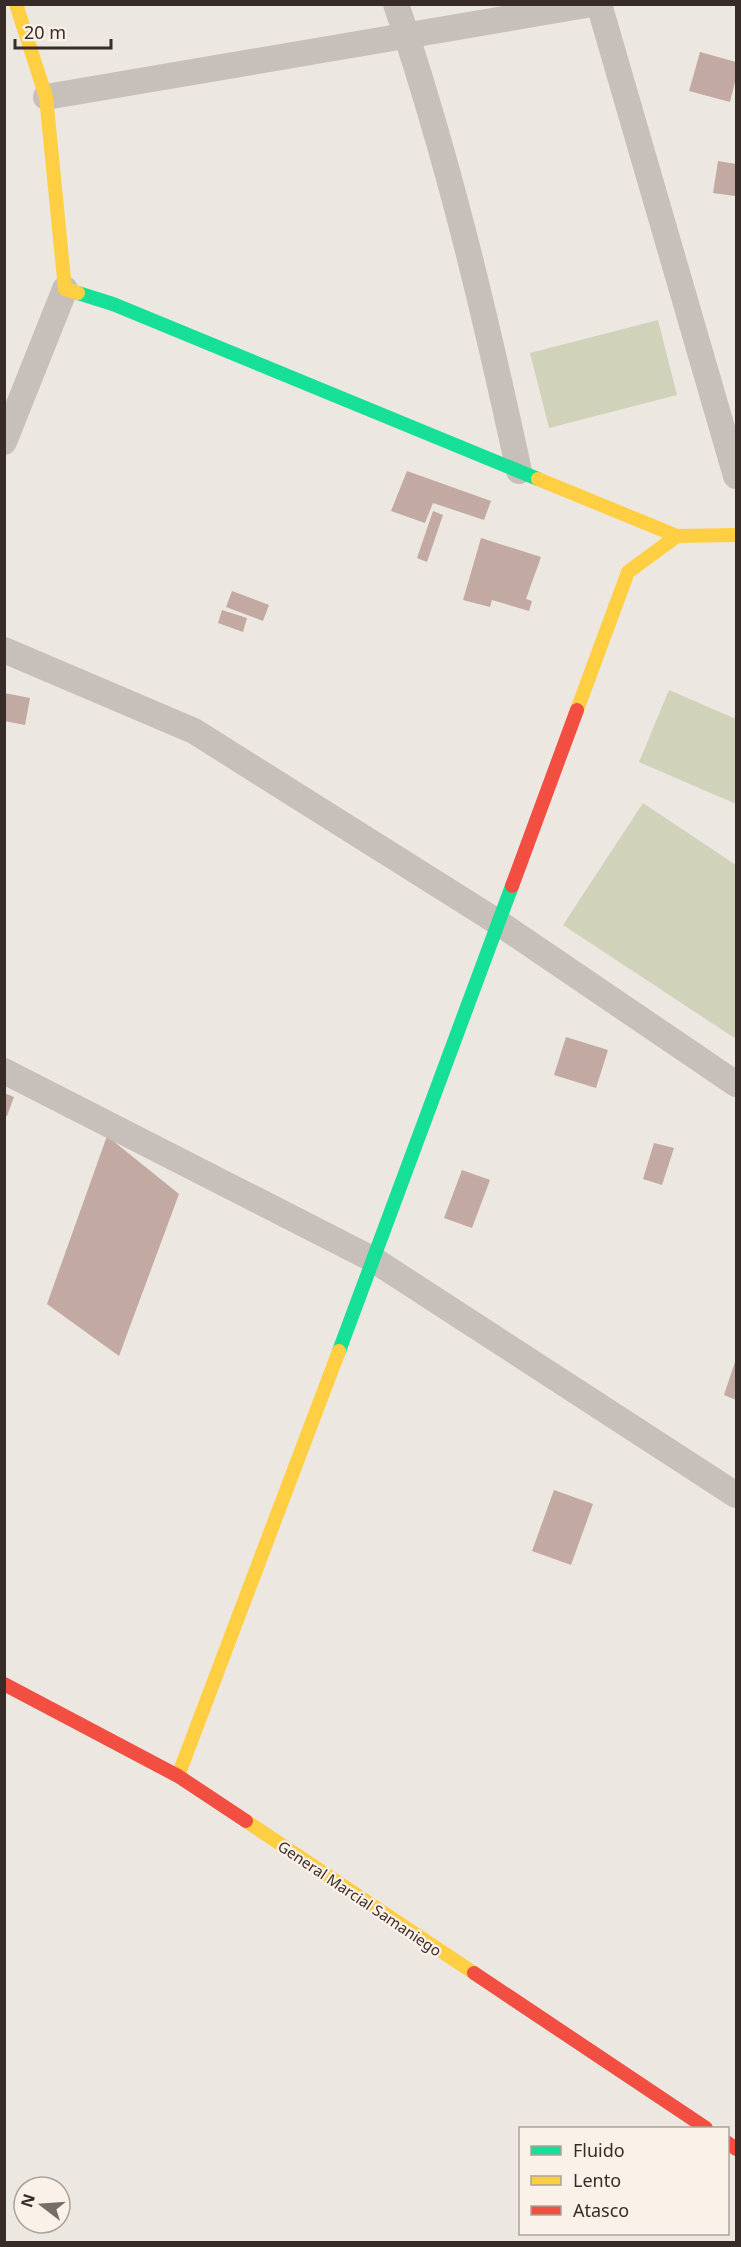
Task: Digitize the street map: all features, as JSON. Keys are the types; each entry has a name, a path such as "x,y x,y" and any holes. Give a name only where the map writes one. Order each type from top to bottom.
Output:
{"street":[{"path":"4,442 65,289 46,97 16,4"},
{"path":"396,4 469,253 519,471"},
{"path":"46,97 592,4"},
{"path":"599,4 736,476"},
{"path":"65,289 114,304 677,536 736,535"},
{"path":"178,1776 374,1260 628,572 677,536"},
{"path":"4,650 194,731 499,923 736,1084"},
{"path":"4,1071 374,1260 736,1495"},
{"name":"General Marcial Samaniego","path":"4,1684 178,1776 704,2127"}],"green space":[{"path":"658,320 677,395 549,428 530,353"},
{"path":"669,690 736,719 736,804 639,762"},
{"path":"643,803 736,865 736,1039 563,925"}],"building":[{"path":"700,52 736,62 736,78 730,102 689,91"},
{"path":"718,161 736,164 735,196 713,193"},
{"path":"407,471 491,501 484,520 433,503 425,523 391,511"},
{"path":"433,511 443,515 427,562 417,558"},
{"path":"481,538 541,557 526,599 532,601 529,611 492,600 490,607 463,600"},
{"path":"232,591 269,605 263,621 226,607"},
{"path":"222,610 247,618 243,632 218,623"},
{"path":"4,693 30,698 25,725 4,721"},
{"path":"566,1037 608,1050 596,1088 554,1075"},
{"path":"4,1093 14,1097 7,1116 4,1115"},
{"path":"107,1136 179,1194 119,1356 47,1304"},
{"path":"654,1143 674,1148 662,1185 643,1179"},
{"path":"462,1170 490,1180 472,1228 444,1218"},
{"path":"736,1359 736,1400 724,1395"},
{"path":"554,1490 593,1504 571,1565 532,1551"}],"traffic: fast":[{"path":"78,293 113,304 538,479"},
{"path":"339,1351 512,886"}],"traffic: slow":[{"path":"16,4 46,97 65,289 78,293"},
{"path":"538,479 677,536 736,535"},
{"path":"577,710 628,572 677,536"},
{"path":"178,1776 339,1351"},
{"path":"246,1821 474,1973"}],"traffic: jam":[{"path":"512,886 577,710"},
{"path":"4,1684 178,1776 246,1821"},
{"path":"474,1973 705,2127"},
{"path":"729,2144 736,2149"}]}
